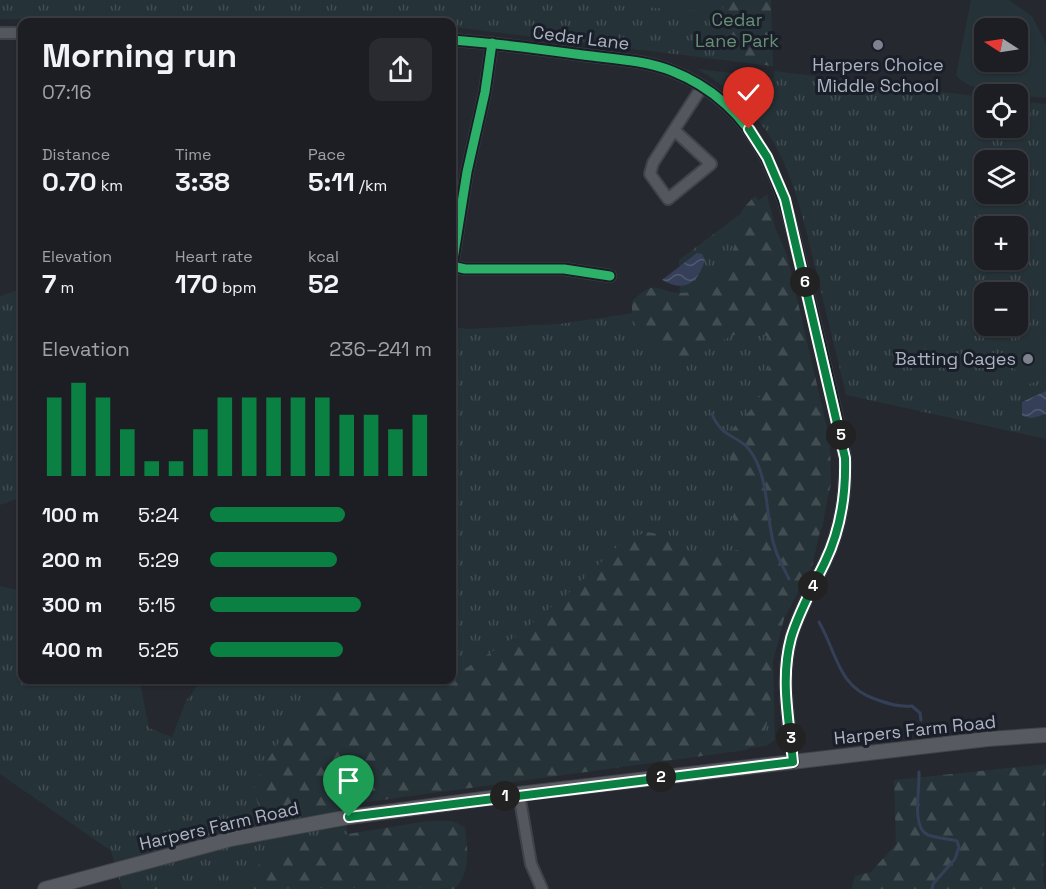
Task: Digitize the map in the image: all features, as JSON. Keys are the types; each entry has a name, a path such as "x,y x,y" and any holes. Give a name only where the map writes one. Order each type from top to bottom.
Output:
{"main road":[{"name":"Harpers Farm Road","path":"45,889 231,839 349,817 519,794 988,739 1046,735"}],"street":[{"path":"0,33 18,33"},
{"name":"Cedar Lane","path":"456,40 492,43 652,65 672,71 702,87 729,107 749,129 767,157 785,199 845,458 845,495 836,531 797,621 787,655 785,687 793,762"},
{"path":"456,241 467,172 485,92 492,43"},
{"path":"674,130 711,164 668,199 652,180 650,174 653,163 674,130 702,87"},
{"path":"456,267 465,269 564,269 610,276"},
{"path":"519,794 531,864 542,889"}],"green space":[{"name":"Cedar Lane Park","path":"0,0 768,0 773,66 456,27 456,18 0,19"},
{"path":"544,0 701,0 700,11"},
{"path":"723,0 771,0 773,66 725,60"},
{"path":"971,0 1009,0 1032,16 1046,43 1046,98 1028,96 1028,84 974,84 974,87 963,82 956,75"},
{"path":"697,69 774,78 774,71 974,96 974,138 1028,138 1028,102 1046,104 1046,439 846,395 807,234 790,178 779,153 748,108 725,88"},
{"path":"767,194 825,432 829,488 823,525 783,616 773,658 775,740 766,746 416,789 342,801 349,839 444,889 122,889 111,851 0,774 0,586 18,590 18,684 140,684 149,728 172,737 186,701 199,684 456,684 456,328 467,329 559,324 680,306 679,260"},
{"path":"755,196 768,211 787,255 830,441 831,484 812,566 784,619 772,665 770,715 761,741 746,750 265,816 257,802 255,786 268,759 298,718 341,684 415,684 424,689 440,684 456,684 456,674 515,637 572,590 620,544 646,532 666,535 678,555 741,549 733,517 741,479 724,445 729,434 761,395 769,367 768,337 746,332 727,338 690,361 666,358 632,320 632,301 651,288 680,293 709,288 732,253 737,238 740,215"},
{"path":"18,290 18,498 0,505 0,296"},
{"name":"Batting Cages","path":"1046,332 1046,373 1035,382 1019,387 1017,372 1010,362 1011,345 1024,336 1036,336"},
{"path":"1046,764 1043,881 1046,889 851,889 855,876 871,872 896,844 894,780"},
{"path":"428,821 453,821 465,827 466,869 454,889 411,887 247,889 249,876 263,860 286,844"},
{"path":"150,882 168,889 128,889"}],"water":[{"path":"697,253 702,254 705,260 699,275 690,284 677,286 662,280"},
{"path":"1046,391 1046,414 1032,418 1022,416 1022,402"}],"waterway":[{"path":"712,414 721,429 743,444 758,464 764,483 774,544 789,579"},
{"path":"819,622 840,668 853,686 863,694 880,701 898,706 912,706 920,713 921,720"},
{"path":"919,772 918,816 923,831 928,835 957,841 959,847 955,859 933,884 932,889"}],"cycle path":[{"path":"456,40 628,60 672,71 707,89 734,112 755,139 772,169 794,236 845,458 845,485 839,524 825,562 798,618 788,653 786,700 793,762"},
{"path":"456,241 467,172 485,92 492,43"},
{"path":"456,267 465,269 564,269 610,276"}],"place":[{"name":"Harpers Choice Middle School","path":"878,45"},
{"name":"Batting Cages","path":"1028,359"}],"route":[{"path":"349,817 519,794 793,762 785,687 787,655 791,637 806,598 834,540 845,495 845,458 840,427 785,199 767,157 749,129"}]}
